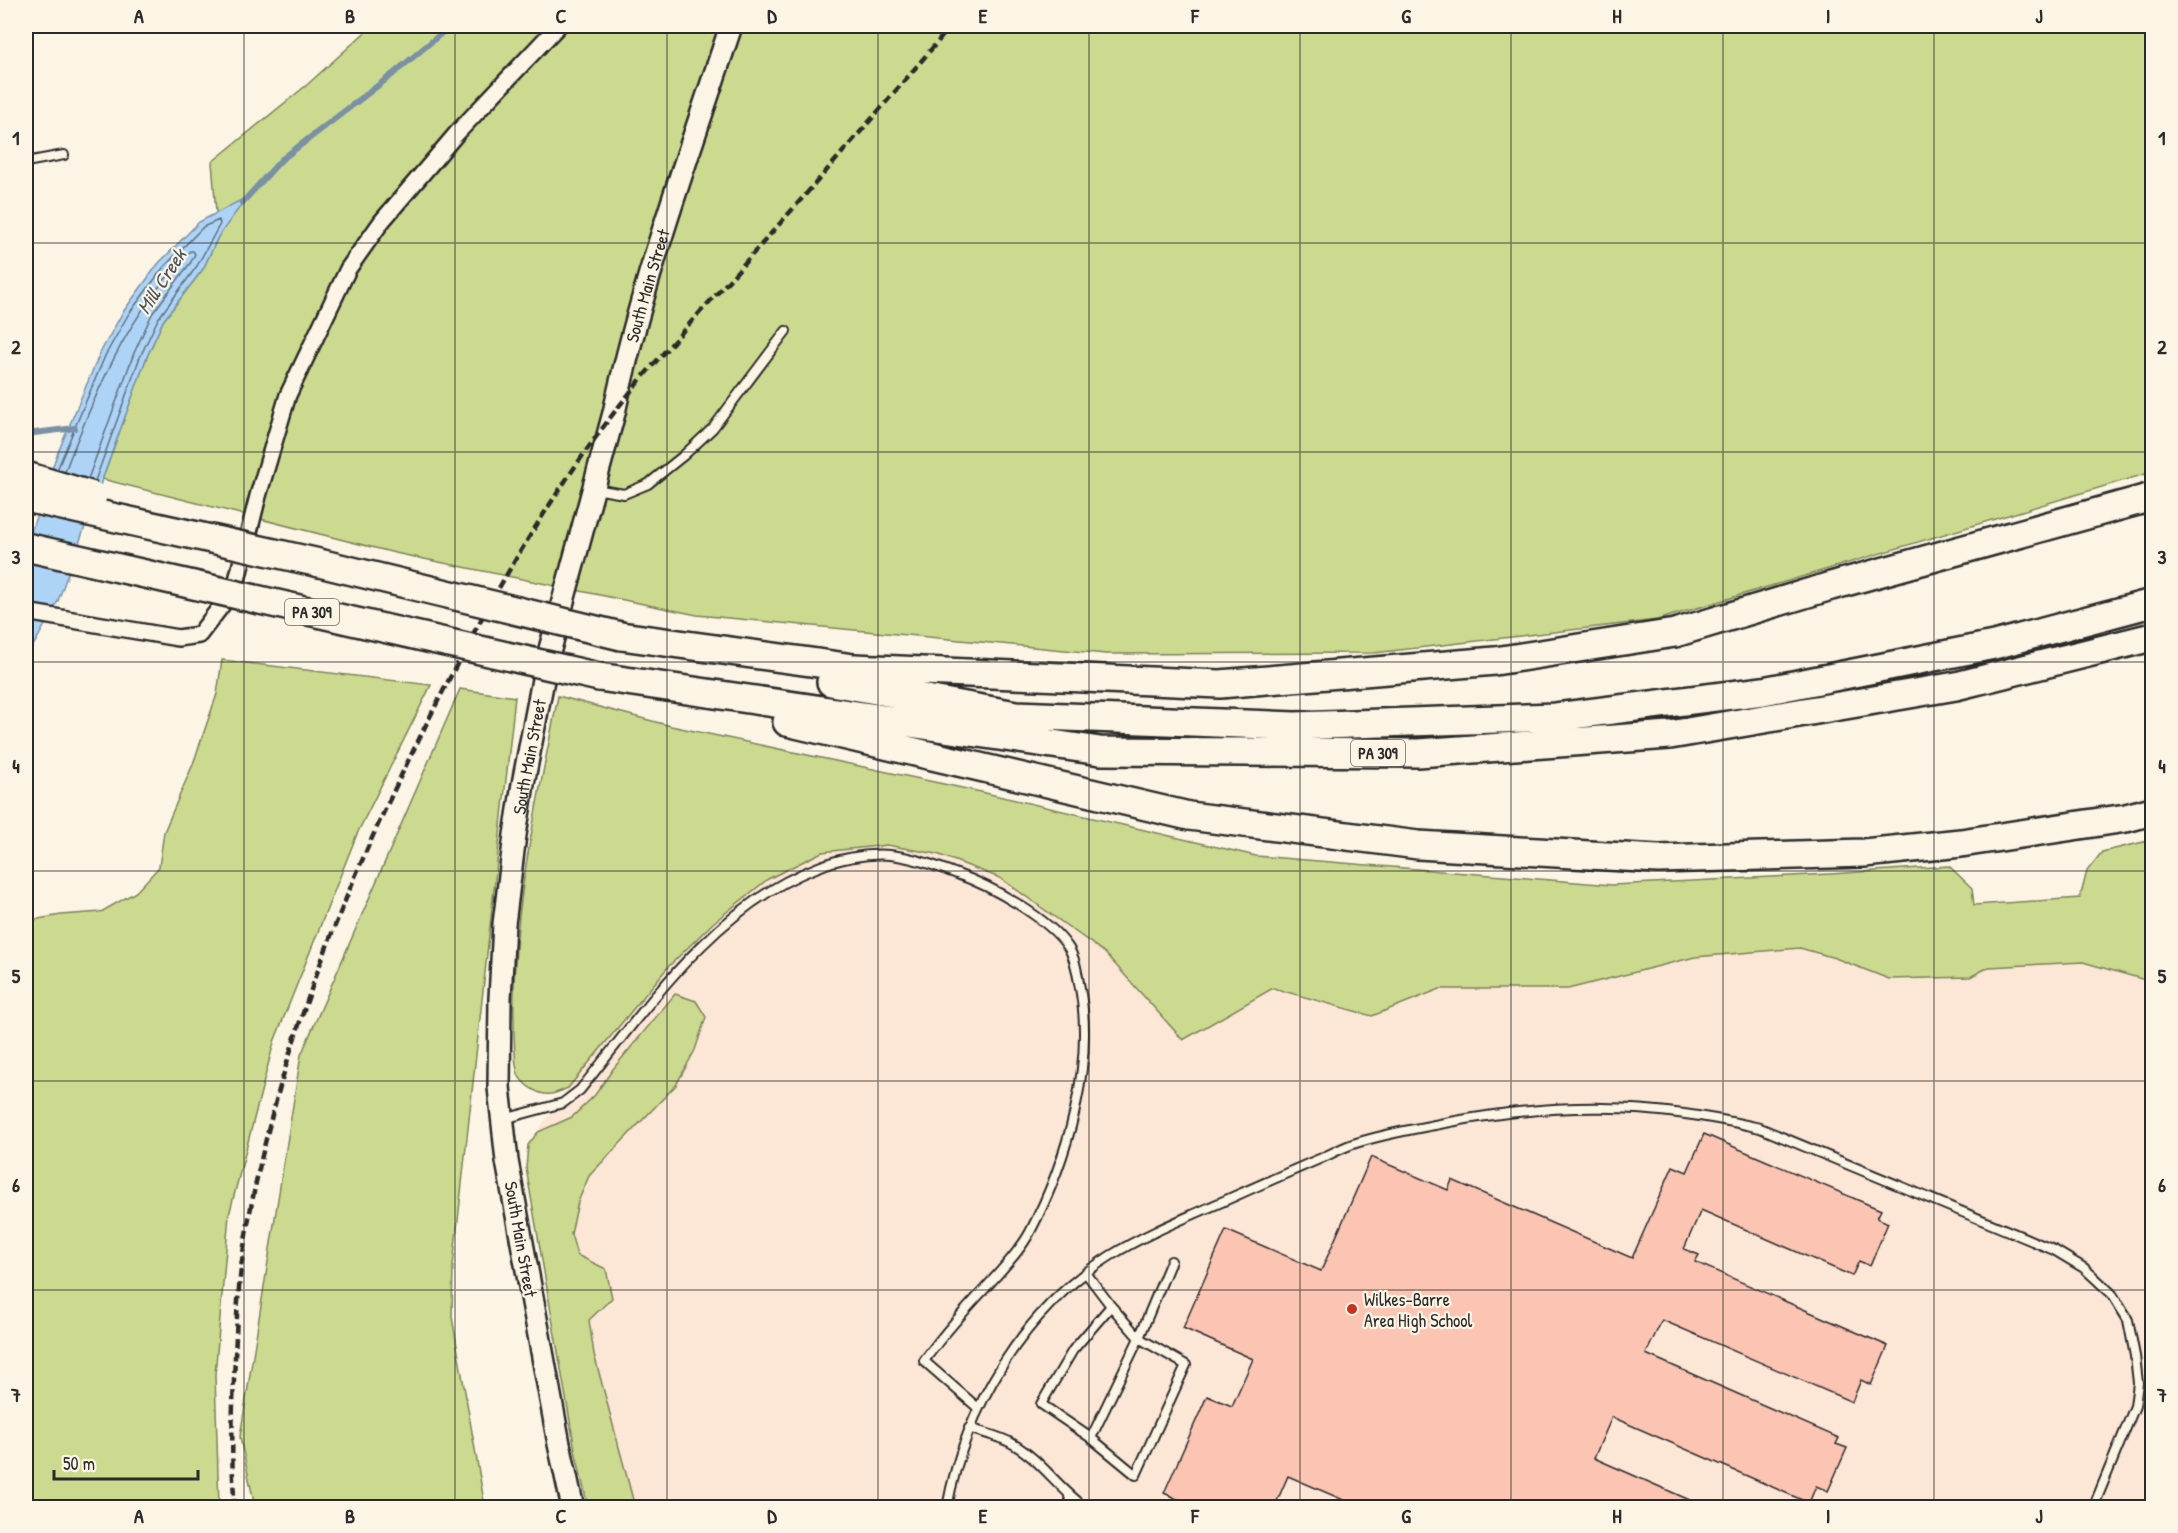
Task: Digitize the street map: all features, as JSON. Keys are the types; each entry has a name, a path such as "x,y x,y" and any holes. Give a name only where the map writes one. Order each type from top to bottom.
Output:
{"highway":[{"path":"26,476 315,562"},
{"path":"621,636 854,668 1220,684 1495,661 1675,633 1831,586 2152,497"},
{"name":"PA 309","path":"26,498 315,562 621,636 819,680 1016,715 1294,726 1556,717 1763,691 1994,645 2152,603"},
{"name":"PA 309","path":"26,547 606,679 1100,751 1418,753 1670,735 1956,686 2152,637"},
{"path":"606,679 1189,816 1418,845 1658,859 1864,853 1961,843 2126,818 2152,811"}],"main road":[{"name":"South Main Street","path":"573,1508 554,1422 507,1161 502,1119 500,998 504,924 515,835 546,664 648,285 731,26"}],"street":[{"path":"26,612 178,638 199,635 235,588 258,496 288,395 348,269 382,221 450,142 558,26"}],"lane":[{"path":"26,162 64,155"},
{"path":"593,489 624,494 648,484 683,456 713,428 786,331"},
{"path":"502,1119 563,1103 580,1090 676,973 716,932 759,897 817,867 854,858 889,855 930,864 968,877 1017,904 1047,926 1069,948 1082,995 1085,1049 1078,1098 1067,1141 1049,1190 1029,1234 1005,1266 941,1337 924,1361 978,1408"},
{"path":"947,1508 969,1428 1001,1367 1031,1327 1060,1294 1111,1256 1163,1229 1352,1144 1470,1118 1535,1109 1605,1107 1674,1111 1760,1128 2054,1250 2084,1268 2112,1294 2128,1320 2138,1383 2135,1407 2093,1508"},
{"path":"1091,1438 1139,1338 1171,1261"},
{"path":"1086,1273 1139,1338 1186,1365 1136,1475 1091,1438 1041,1404 1073,1350 1111,1306"},
{"path":"969,1428 1012,1444 1046,1470 1069,1496 1086,1508"},
{"path":"1069,1496 1072,1508"}],"shaded area":[{"name":"Wilkes-Barre Area High School","path":"887,845 937,854 1000,878 1105,953 1183,1040 1273,988 1372,1016 1440,989 1568,989 1695,957 1800,948 1835,958 1970,977 1989,967 2083,962 2152,982 2152,1507 588,1507 575,1450 526,1168 528,1145 568,1088 668,967 712,923 768,879 822,852"}],"green space":[{"path":"372,26 2152,26 2152,472 1657,620 1374,653 1106,654 697,615 395,553 102,479 146,359 163,321 203,269 218,237 212,162 308,84"},
{"path":"222,660 431,685 357,834 274,1042 229,1215 215,1375 219,1507 26,1507 27,921 61,915 101,912 136,892 159,867 164,832 193,764 217,694"},
{"path":"460,689 515,697 453,1266 452,1317 485,1507 255,1507 240,1437 301,1055"},
{"path":"558,696 671,726 981,792 1256,856 1612,885 1949,866 1972,888 1974,905 2080,898 2087,871 2102,852 2152,840 2152,982 2083,962 1989,967 1970,977 1889,979 1835,958 1800,948 1695,957 1568,989 1440,989 1372,1016 1273,988 1183,1040 1105,953 1000,878 937,854 887,845 822,852 768,879 713,923 668,967 568,1088 547,1094 527,1086 518,1074 514,1047 514,979 527,856"},
{"path":"675,994 696,1001 706,1017 695,1050 676,1085 589,1176 578,1202 571,1234 577,1255 606,1269 612,1298 589,1320 594,1354 635,1507 588,1507 575,1450 526,1168 528,1145 538,1132 572,1117 595,1095 613,1069"}],"water":[{"path":"247,197 218,237 203,269 163,321 146,359 58,601 26,656 26,547 56,457 100,353 123,312 158,264 199,222"}],"building":[{"path":"1704,1134 1881,1210 1877,1218 1888,1223 1870,1266 1859,1261 1852,1276 1701,1210 1684,1249 1699,1255 1695,1262 1888,1346 1871,1385 1861,1380 1852,1402 1662,1320 1646,1354 1839,1438 1836,1444 1847,1448 1828,1491 1816,1486 1809,1503 1612,1417 1594,1458 1708,1508 1362,1508 1288,1476 1274,1508 1197,1508 1164,1493 1207,1396 1232,1406 1253,1359 1183,1328 1226,1230 1321,1271 1371,1157 1448,1190 1452,1180 1632,1258 1673,1166 1687,1172"}],"waterway":[{"name":"Mill Creek","path":"242,203 281,160 393,74 450,26"},
{"path":"26,434 75,428"}],"railway":[{"path":"235,1508 232,1428 237,1316 243,1253 255,1186 271,1120 311,989 335,925 389,800 462,656 507,574 556,495 610,418 661,356 801,200 951,26"}],"place":[{"name":"Wilkes-Barre Area High School","path":"1352,1309"}]}
